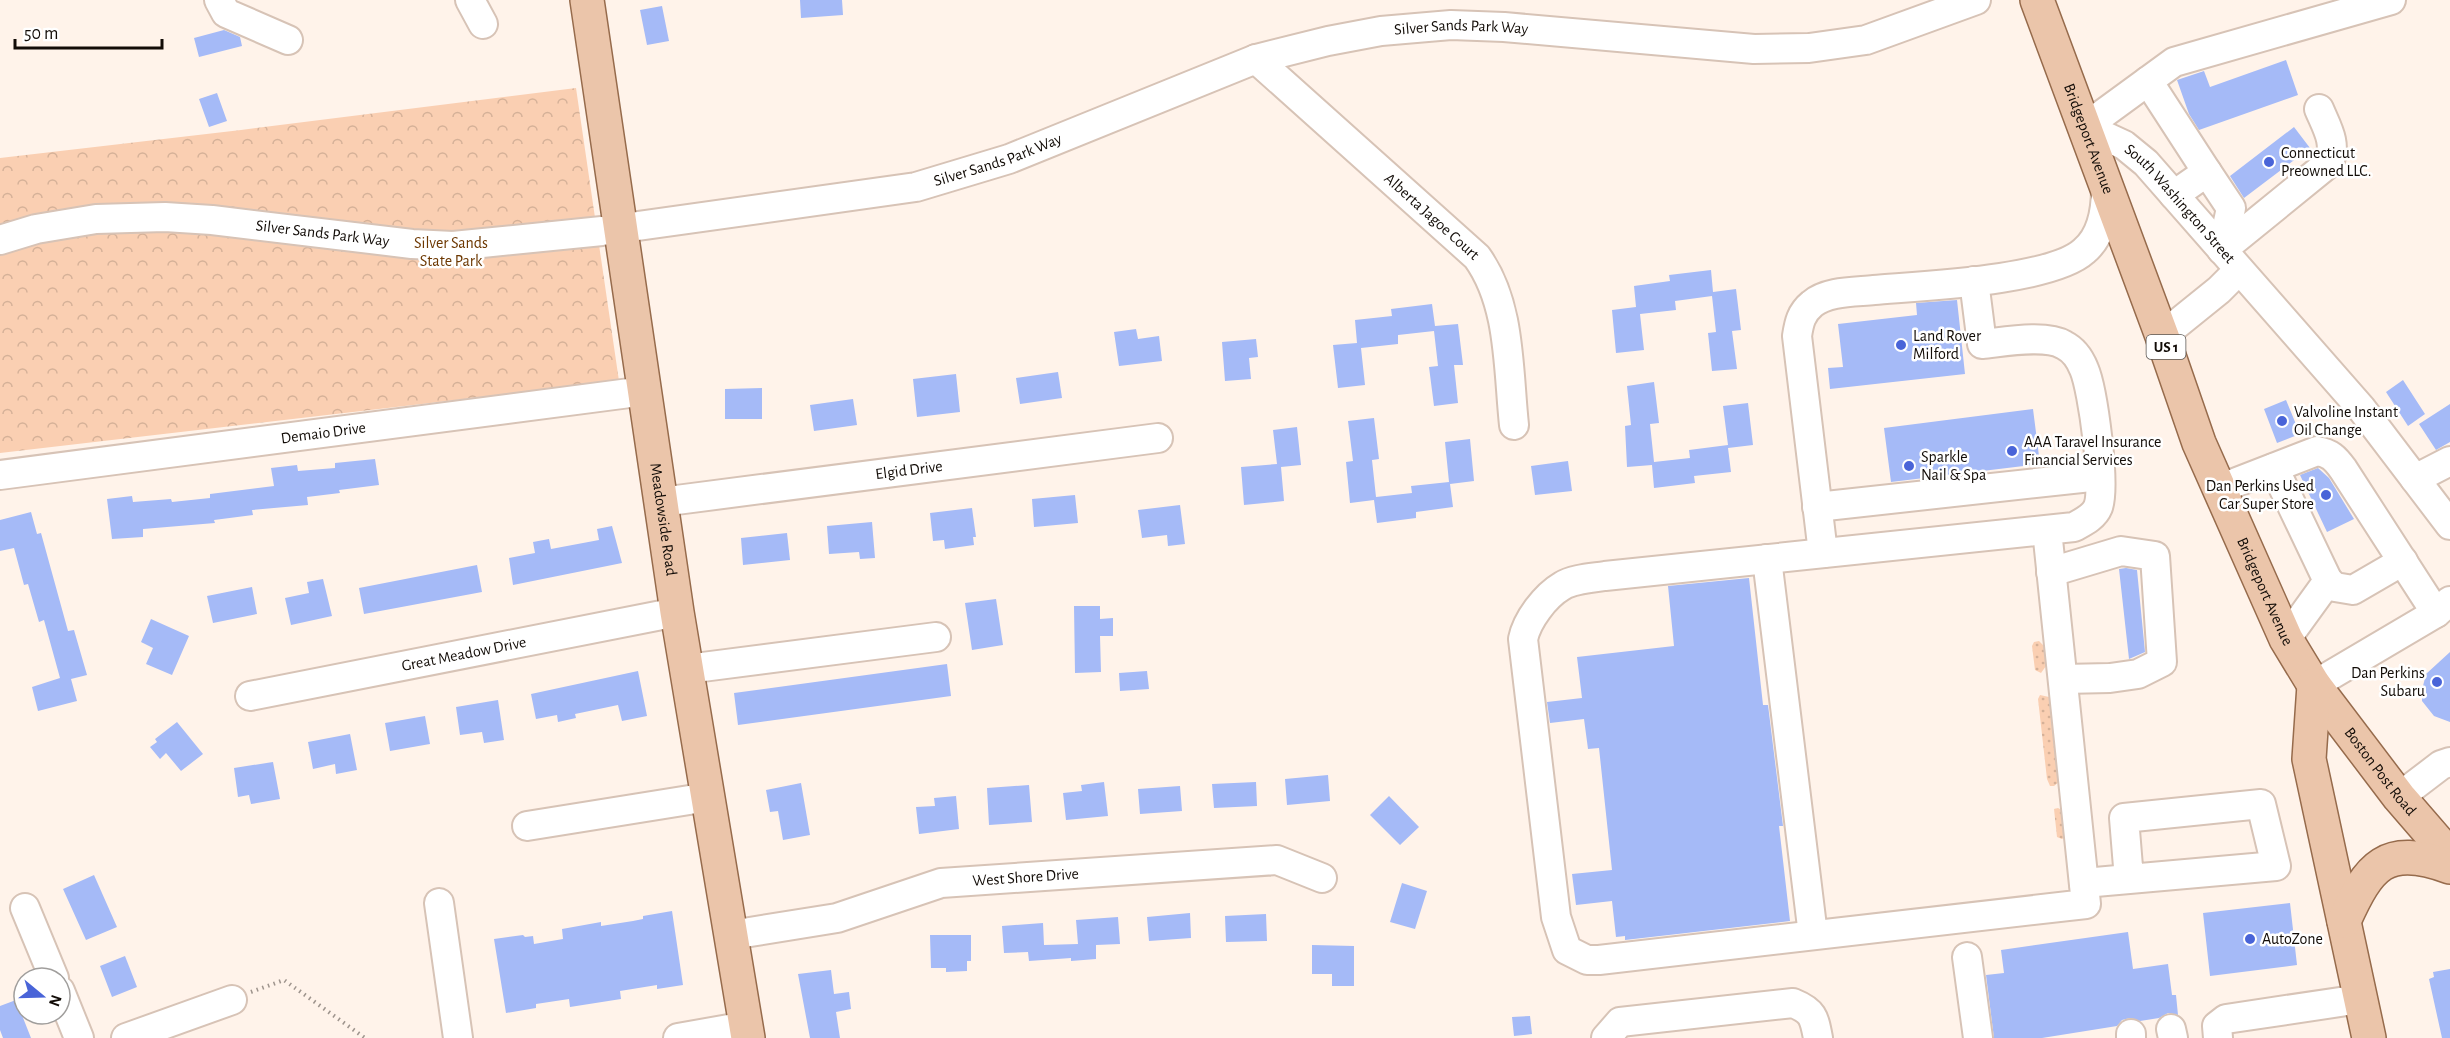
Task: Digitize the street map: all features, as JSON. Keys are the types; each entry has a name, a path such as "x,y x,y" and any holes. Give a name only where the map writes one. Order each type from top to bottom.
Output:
{"main road":[{"name":"Meadowside Road","path":"587,0 677,612 747,1032"},
{"name":"Bridgeport Avenue","path":"2037,0 2162,336 2199,443 2286,639 2314,685"},
{"name":"Boston Post Road","path":"2314,685 2399,797 2450,856"},
{"path":"2314,685 2309,759 2369,1038"},
{"path":"2344,921 2367,875 2386,862 2410,857 2450,867"}],"street":[{"path":"219,0 226,13 288,40"},
{"name":"Silver Sands Park Way","path":"0,240 36,229 96,219 165,217 248,224 412,244 453,246 620,229 916,187 1009,159 1256,59 1328,41 1381,31 1451,26 1504,27 1754,49 1809,48 1866,40 1976,0"},
{"path":"2085,127 2174,62 2391,0"},
{"name":"Alberta Jagoe Court","path":"1256,59 1477,257 1486,269 1502,314 1514,425"},
{"path":"2148,81 2231,208 2231,260"},
{"path":"2231,260 2329,164 2334,152 2332,138 2319,109"},
{"name":"South Washington Street","path":"2085,127 2124,145 2146,163 2361,408 2450,525"},
{"path":"2174,195 2207,172"},
{"path":"1823,553 1797,336 1804,311 1814,302 1842,294 1974,281 2055,267 2073,260 2095,239 2104,211 2106,188"},
{"name":"South Washington Street","path":"2162,336 2219,290 2231,260"},
{"path":"1974,281 1982,344 2045,340 2064,344 2076,354 2084,369 2093,401 2100,476 2098,506 2093,514 2074,527 1605,576 1563,585 1537,610 1526,626 1523,639 1556,917 1567,950 1587,960 2086,904 2047,530"},
{"name":"Demaio Drive","path":"0,475 645,391"},
{"name":"Elgid Drive","path":"661,502 1158,438"},
{"path":"2219,489 2317,451 2326,452 2335,458 2403,561 2443,607 2314,685"},
{"path":"2415,479 2450,461"},
{"path":"2274,468 2328,581 2335,587 2353,590 2403,561"},
{"path":"1817,507 2100,476"},
{"path":"2051,572 2121,551 2155,556 2162,662 2138,675 2063,679"},
{"path":"1767,559 1813,935"},
{"path":"2286,639 2328,581"},
{"name":"Great Meadow Drive","path":"250,696 677,612"},
{"path":"687,669 936,638"},
{"path":"2399,797 2441,765 2450,762"},
{"path":"527,826 708,797"},
{"path":"2084,883 2276,866 2261,804 2124,818 2129,879"},
{"name":"West Shore Drive","path":"731,935 837,918 941,883 1277,860 1322,878"},
{"path":"439,903 458,1038"},
{"path":"25,908 49,966"},
{"path":"1967,957 1978,1038"},
{"path":"126,1038 232,999"},
{"path":"2218,1038 2217,1026 2226,1019 2360,999"},
{"path":"1606,1038 1620,1022 1793,1003 1808,1009 1815,1021 1818,1038"},
{"path":"72,1021 79,1038"},
{"path":"678,1038 747,1032"}],"path":[{"path":"232,999 284,980 365,1038"}],"green space":[{"name":"Silver Sands State Park","path":"576,88 619,381 0,453 0,158"},
{"path":"2039,641 2044,646 2046,666 2041,673 2035,670 2032,646 2034,642"},
{"path":"2040,695 2049,697 2051,700 2060,781 2054,786 2050,786 2047,779 2038,699"},
{"path":"2058,808 2065,812 2066,837 2062,839 2057,837 2054,809"}],"building":[{"path":"800,0 842,0 843,15 801,18"},
{"path":"662,6 669,41 647,45 640,10"},
{"path":"224,30 240,37 242,46 199,57 194,38"},
{"path":"2286,60 2298,95 2199,130 2189,114 2177,80 2204,71 2210,87"},
{"path":"217,93 227,121 209,127 199,99"},
{"name":"Connecticut Preowned LLC.","path":"2294,127 2310,148 2244,198 2230,176"},
{"path":"1711,270 1713,292 1736,289 1741,330 1732,331 1737,369 1712,371 1708,333 1716,332 1712,296 1675,301 1676,310 1640,314 1644,350 1616,353 1612,310 1636,307 1634,286 1670,281 1669,275"},
{"name":"Land Rover Milford","path":"1957,300 1965,374 1830,389 1828,368 1843,367 1838,324 1917,315 1916,303"},
{"path":"1432,304 1435,326 1458,324 1463,365 1454,365 1458,403 1434,406 1429,367 1438,366 1434,331 1398,335 1398,344 1361,348 1365,385 1338,388 1333,345 1357,343 1355,320 1392,316 1391,309"},
{"path":"1136,329 1138,339 1159,336 1162,361 1119,366 1114,332"},
{"path":"1256,339 1258,357 1249,358 1251,379 1225,381 1222,342"},
{"path":"1058,372 1062,398 1020,404 1016,378"},
{"path":"956,374 960,412 917,417 913,379"},
{"path":"2403,380 2425,414 2408,426 2386,392"},
{"path":"1654,382 1659,423 1650,424 1654,462 1690,458 1689,450 1728,445 1723,406 1748,403 1753,445 1728,448 1731,472 1694,476 1695,483 1654,488 1652,465 1627,467 1625,426 1631,425 1627,386"},
{"path":"762,388 762,419 725,419 725,389"},
{"path":"853,399 857,425 814,431 810,405"},
{"name":"Valvoline Instant Oil Change","path":"2286,400 2300,434 2277,443 2264,409"},
{"path":"2450,404 2450,442 2436,450 2419,424"},
{"path":"2033,409 2040,464 1891,482 1884,428"},
{"path":"1374,418 1379,459 1372,460 1376,497 1412,493 1411,486 1449,482 1445,442 1470,439 1474,481 1450,484 1453,507 1416,512 1416,518 1377,523 1374,500 1350,503 1346,462 1353,461 1348,421"},
{"path":"1297,427 1301,465 1281,467 1284,501 1244,505 1241,467 1277,464 1273,430"},
{"path":"375,459 379,485 307,497 308,505 252,510 253,515 214,520 215,523 143,529 143,537 112,539 107,499 132,496 133,502 171,499 172,502 210,498 210,494 274,486 271,468 297,465 298,471 335,468 335,463"},
{"path":"1568,461 1572,491 1535,495 1531,466"},
{"name":"Dan Perkins Used Car Super Store","path":"2318,468 2329,478 2354,519 2327,532 2300,475"},
{"path":"1075,495 1078,523 1034,527 1032,499"},
{"path":"1180,505 1185,544 1168,546 1167,535 1142,538 1138,510"},
{"path":"972,508 976,537 973,537 974,545 945,549 944,540 933,541 930,513"},
{"path":"31,512 37,534 41,533 68,631 74,630 87,675 71,679 77,701 38,711 32,687 60,678 44,620 39,622 28,584 24,585 14,548 0,551 0,520"},
{"path":"872,522 875,558 860,559 859,552 829,554 827,526"},
{"path":"612,526 622,563 513,585 509,558 535,553 533,542 549,539 551,549 599,540 597,529"},
{"path":"787,533 790,560 743,565 741,538"},
{"path":"477,565 482,592 364,614 359,588"},
{"path":"2119,569 2137,570 2145,652 2129,659"},
{"path":"1749,578 1763,705 1768,705 1783,826 1779,826 1790,921 1625,940 1625,936 1616,937 1612,901 1576,905 1572,874 1612,870 1599,748 1588,749 1584,719 1550,723 1547,702 1582,698 1577,657 1674,646 1668,586"},
{"path":"323,579 332,616 291,625 285,598 309,593 307,582"},
{"path":"252,587 257,614 213,623 207,596"},
{"path":"996,599 1003,645 972,650 965,603"},
{"path":"1074,606 1100,606 1100,619 1113,618 1113,636 1100,636 1101,672 1075,673"},
{"path":"151,619 189,636 172,675 146,664 153,648 141,642"},
{"name":"Dan Perkins Subaru","path":"2450,652 2450,722 2434,716 2422,701 2422,690 2426,674"},
{"path":"947,664 951,696 738,725 734,693"},
{"path":"638,671 647,716 622,721 618,705 575,714 576,718 558,722 557,715 536,719 531,694"},
{"path":"1147,671 1149,689 1120,691 1119,673"},
{"path":"498,700 504,740 484,743 482,732 460,735 456,707"},
{"path":"425,716 430,744 390,751 385,723"},
{"path":"177,722 203,754 181,771 166,753 160,759 150,747 157,742 155,739"},
{"path":"350,734 357,770 336,774 335,764 313,769 308,742"},
{"path":"273,762 280,799 251,804 249,795 238,797 234,768"},
{"path":"1328,775 1330,801 1287,805 1285,779"},
{"path":"1104,782 1108,816 1066,820 1063,793 1082,791 1081,785"},
{"path":"1256,782 1257,806 1214,808 1212,784"},
{"path":"801,783 810,835 783,840 778,811 770,812 766,790"},
{"path":"1029,785 1032,822 989,825 987,788"},
{"path":"1180,786 1182,811 1140,814 1138,789"},
{"path":"956,796 959,829 919,834 916,807 935,806 934,798"},
{"path":"1389,796 1419,827 1400,845 1370,815"},
{"path":"94,875 117,927 86,940 63,889"},
{"path":"1402,883 1427,891 1415,929 1390,922"},
{"name":"AutoZone","path":"2290,903 2297,965 2210,976 2203,913"},
{"path":"672,911 683,985 657,989 657,985 620,991 621,999 570,1007 569,999 536,1004 536,1008 506,1013 494,939 533,936 534,944 563,939 562,929 601,922 601,926 633,921 643,919 643,916"},
{"path":"1190,913 1191,938 1149,941 1147,917"},
{"path":"1266,914 1267,941 1226,942 1225,916"},
{"path":"1118,917 1120,944 1096,945 1096,959 1029,961 1028,952 1004,953 1002,926 1043,923 1044,945 1078,944 1076,920"},
{"path":"2128,932 2133,969 2168,964 2172,995 2176,995 2178,1015 2168,1013 2159,1018 2140,1021 2130,1018 2122,1020 2117,1026 2042,1038 1994,1038 1986,975 2004,973 2001,950"},
{"path":"930,935 971,935 971,961 967,961 967,971 946,972 946,968 931,968"},
{"path":"1312,945 1354,946 1354,986 1332,986 1332,974 1312,974"},
{"path":"125,956 137,987 112,997 100,966"},
{"path":"2450,969 2450,1038 2442,1038 2429,979 2434,977 2433,972"},
{"path":"831,970 834,994 849,992 851,1009 836,1012 840,1038 810,1038 798,974"},
{"path":"12,1002 12,1026 26,1026 31,1038 3,1038 0,1030 0,1006"},
{"path":"1530,1016 1532,1034 1514,1036 1512,1017"}],"place":[{"name":"Connecticut Preowned LLC.","path":"2269,162"},
{"name":"Land Rover Milford","path":"1901,345"},
{"name":"Valvoline Instant Oil Change","path":"2282,421"},
{"name":"AAA Taravel Insurance Financial Services","path":"2012,451"},
{"name":"Sparkle Nail & Spa","path":"1909,466"},
{"name":"Dan Perkins Used Car Super Store","path":"2326,495"},
{"name":"Dan Perkins Subaru","path":"2437,682"},
{"name":"AutoZone","path":"2250,939"}]}
